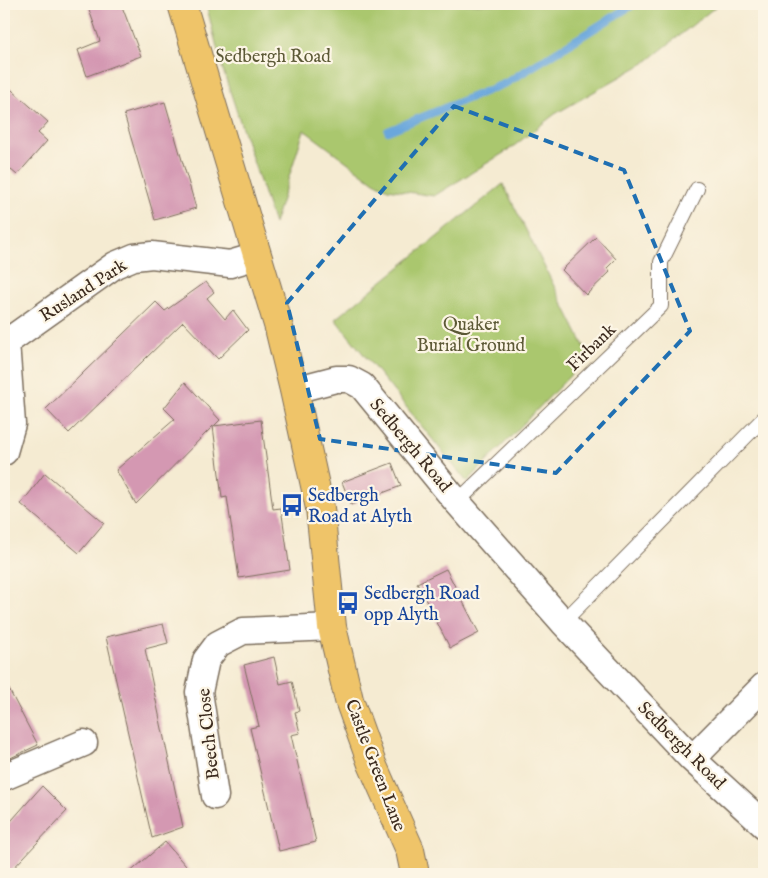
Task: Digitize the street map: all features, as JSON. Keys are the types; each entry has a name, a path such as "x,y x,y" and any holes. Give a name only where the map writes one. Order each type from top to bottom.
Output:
{"highway":[{"path":"182,4 279,328 294,390"},
{"name":"Castle Green Lane","path":"294,390 320,508 332,627 349,700 372,764 410,850 415,874"}],"street":[{"name":"Rusland Park","path":"5,343 115,265 134,257 152,255 230,264 257,256"},
{"path":"4,452 12,424 5,343"},
{"name":"Sedbergh Road","path":"294,390 336,379 349,379 362,386 458,502 564,622 692,759 764,825"},
{"name":"Beech Close","path":"215,796 199,692 206,660 218,644 243,631 332,627"},
{"path":"692,759 764,686"},
{"path":"4,777 84,743"}],"lane":[{"name":"Firbank","path":"458,502 661,306 661,262 697,189"},
{"path":"564,622 764,418"}],"highlighted area":[{"path":"454,106 624,170 690,331 556,473 320,439 287,303"}],"green space":[{"path":"206,4 719,4 646,62 555,114 510,149 434,196 388,189 374,182 304,130 274,224 222,67"},
{"name":"Quaker Burial Ground","path":"503,184 589,356 467,482 335,319"}],"building":[{"path":"87,4 121,4 141,56 87,76 78,50 100,41"},
{"path":"4,83 48,122 38,133 47,141 17,175 4,164"},
{"path":"165,102 196,208 155,220 124,114"},
{"path":"596,237 616,259 607,268 610,272 586,295 562,270"},
{"path":"206,282 214,292 207,298 225,319 233,310 248,330 218,359 183,322 69,433 46,409 156,302 165,311"},
{"path":"185,382 220,420 214,426 261,420 273,509 281,508 290,570 239,578 227,497 222,498 213,426 136,504 116,470 175,419 164,408"},
{"path":"392,463 401,486 351,505 342,482"},
{"path":"45,473 104,523 79,553 21,504"},
{"path":"446,569 479,633 450,648 417,583"},
{"path":"163,624 168,643 145,649 183,827 152,838 106,637"},
{"path":"274,657 280,684 292,681 299,711 295,712 300,733 291,735 316,842 279,851 250,728 259,726 244,665"},
{"path":"4,680 38,745 4,761"},
{"path":"42,786 67,811 8,874 4,874 4,829"},
{"path":"165,842 193,874 128,874"}],"waterway":[{"path":"388,131 506,83 634,4"}],"place":[{"name":"Sedbergh Road at Alyth","path":"292,505"},
{"name":"Sedbergh Road opp Alyth","path":"348,603"}]}
